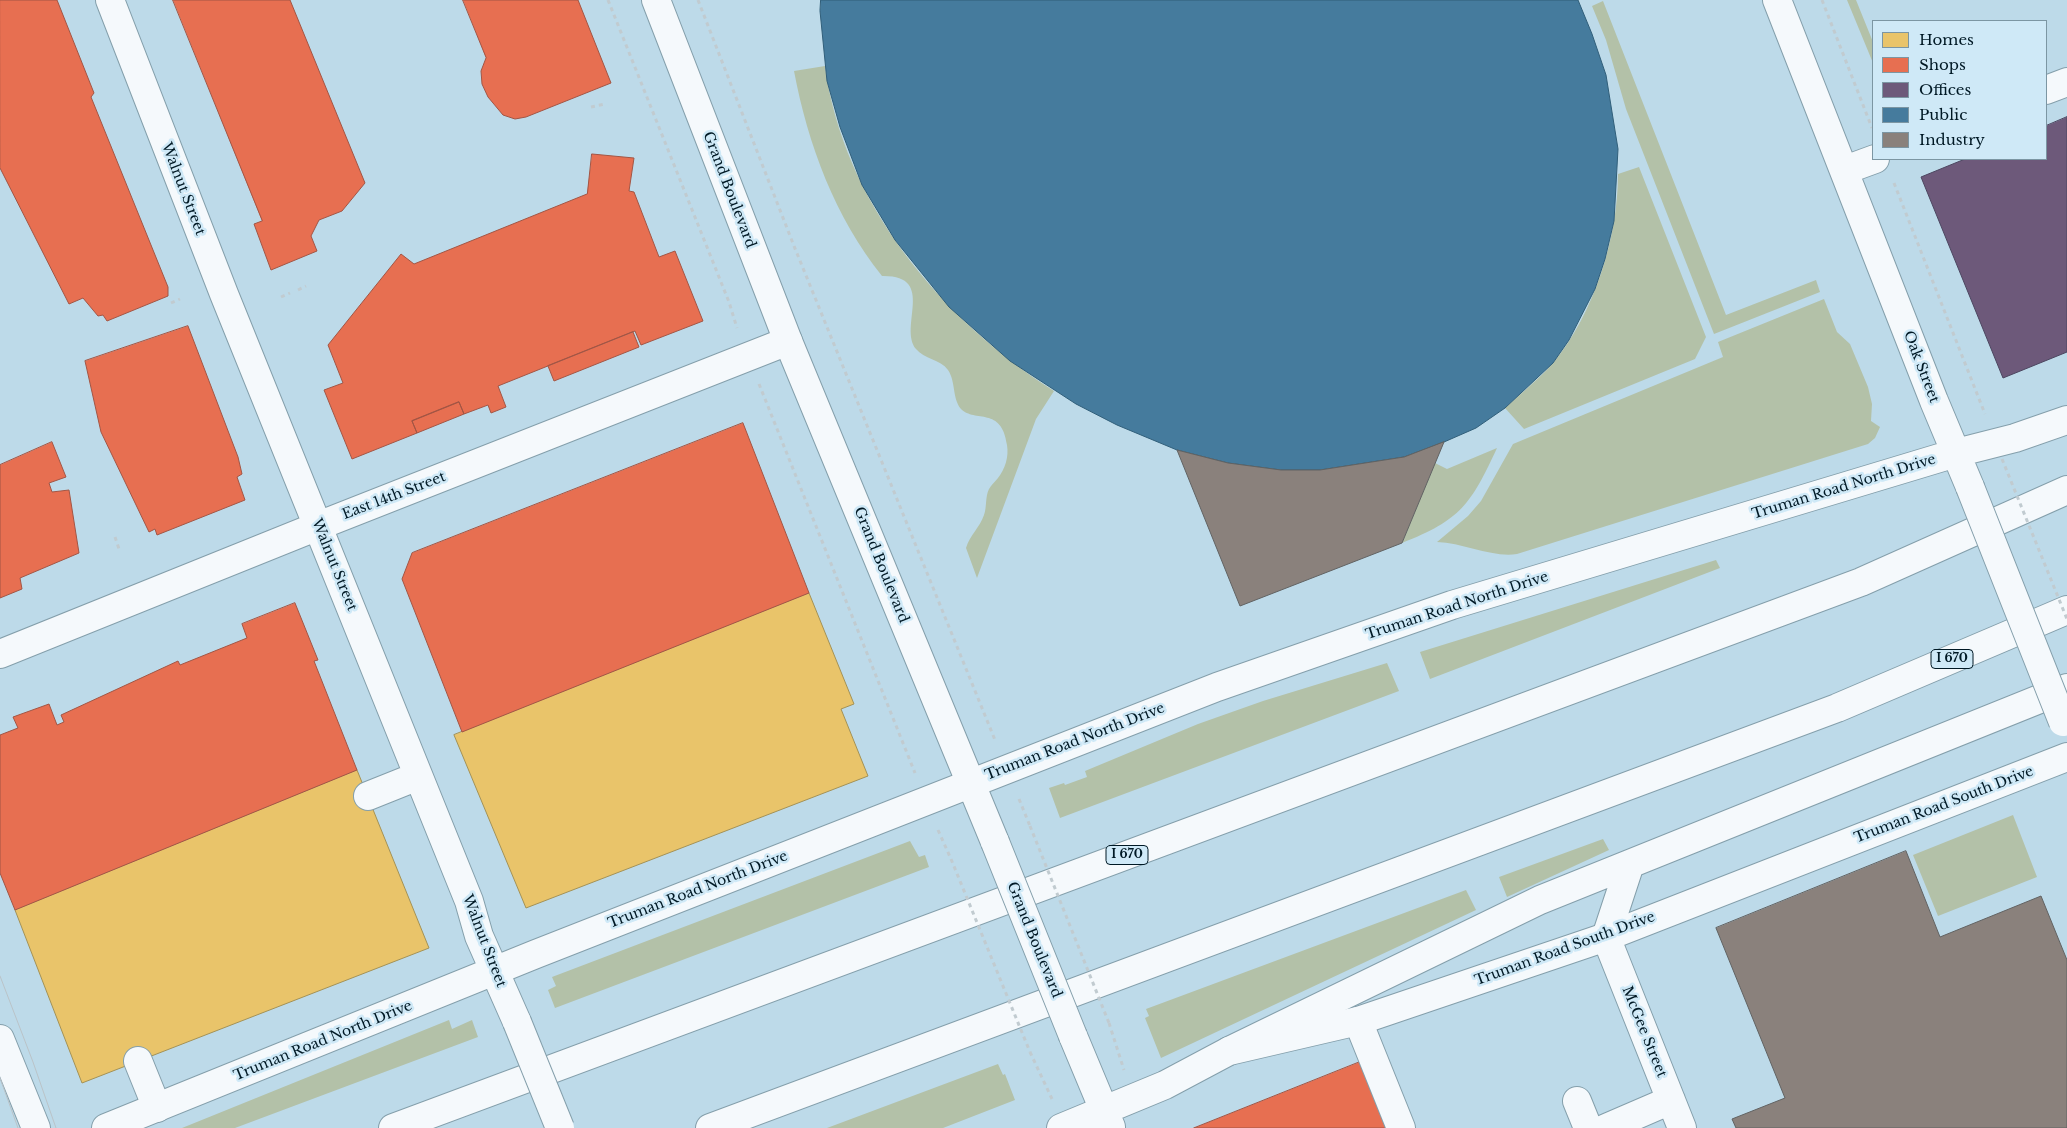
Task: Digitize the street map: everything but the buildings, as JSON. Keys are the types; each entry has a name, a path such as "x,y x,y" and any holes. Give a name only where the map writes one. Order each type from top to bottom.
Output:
{"main road":[{"name":"Walnut Street","path":"110,0 224,294 468,900 479,936 560,1128"},
{"name":"Grand Boulevard","path":"656,0 788,341 1108,1119"},
{"name":"Oak Street","path":"1777,0 1934,401 2065,728"},
{"path":"2047,90 2067,82"},
{"path":"1845,170 1883,168"},
{"name":"East 14th Street","path":"0,654 318,526 788,341"},
{"name":"Truman Road North Drive","path":"106,1128 494,971 1216,687 1452,605 1956,453 2004,446 2067,420"},
{"name":"I 670","path":"393,1128 1861,582 2067,490"},
{"name":"I 670","path":"710,1128 1837,708 2067,610"},
{"path":"1229,1051 1540,900 2067,688"},
{"name":"Truman Road South Drive","path":"1062,1127 1108,1119 1165,1085 1229,1051 1358,1021 1606,937 2067,757"},
{"path":"368,796 418,776"},
{"path":"1606,937 1630,864"},
{"name":"McGee Street","path":"1606,937 1682,1128"},
{"path":"1358,1021 1401,1128"},
{"path":"0,1039 36,1128"},
{"path":"138,1061 157,1108"},
{"path":"1606,1128 1671,1100"},
{"path":"1577,1101 1588,1128"}],"path":[{"path":"608,0 926,800 1062,1127"},
{"path":"698,0 794,246 988,723"},
{"path":"1822,0 1872,128"},
{"path":"591,107 604,104"},
{"path":"1883,168 2004,446 2067,619"},
{"path":"298,290 306,286"},
{"path":"281,297 290,293"},
{"path":"171,303 180,299"},
{"path":"115,537 120,552"},
{"path":"1030,826 1109,1023"}],"green space":[{"path":"1847,0 1856,0 1872,40 1872,61"},
{"path":"1603,1 1726,315 1816,280 1820,292 1714,334 1626,109 1606,40 1592,6"},
{"path":"825,66 835,116 852,164 876,210 904,252 937,292 973,329 1012,362 1054,391 1036,419 977,578 966,548 984,515 989,489 1006,463 1007,445 1004,433 1000,425 994,420 967,413 961,409 956,400 952,380 945,366 923,355 916,349 912,340 911,328 912,293 908,284 899,278 882,276 865,253 837,205 807,126 794,71"},
{"path":"1639,167 1706,337 1695,359 1524,429 1505,408 1553,363 1568,343 1580,322 1592,298 1608,249 1614,223 1618,174"},
{"path":"1824,299 1837,332 1850,344 1868,387 1872,404 1871,421 1880,427 1875,438 1868,444 1517,554 1498,554 1437,542 1468,516 1481,501 1513,444 1723,357 1718,342"},
{"path":"1497,448 1471,497 1462,508 1438,526 1402,543 1435,463 1447,469"},
{"path":"1716,560 1720,568 1430,679 1420,652"},
{"path":"1387,663 1399,691 1060,818 1049,788 1064,783 1065,785 1087,777 1085,771 1198,724 1263,701"},
{"path":"2013,815 2037,877 1938,916 1913,855"},
{"path":"1603,839 1609,850 1507,897 1499,877"},
{"path":"910,841 919,857 925,855 929,867 555,1008 548,990 556,986 552,977"},
{"path":"1466,890 1476,910 1161,1058 1145,1018 1149,1016 1146,1009"},
{"path":"449,1020 452,1029 472,1020 478,1037 235,1128 182,1128"},
{"path":"998,1064 1003,1075 1005,1074 1015,1100 943,1128 827,1128"}],"tram line":[{"path":"0,976 56,1128"},
{"path":"0,1078 18,1128"}]}
